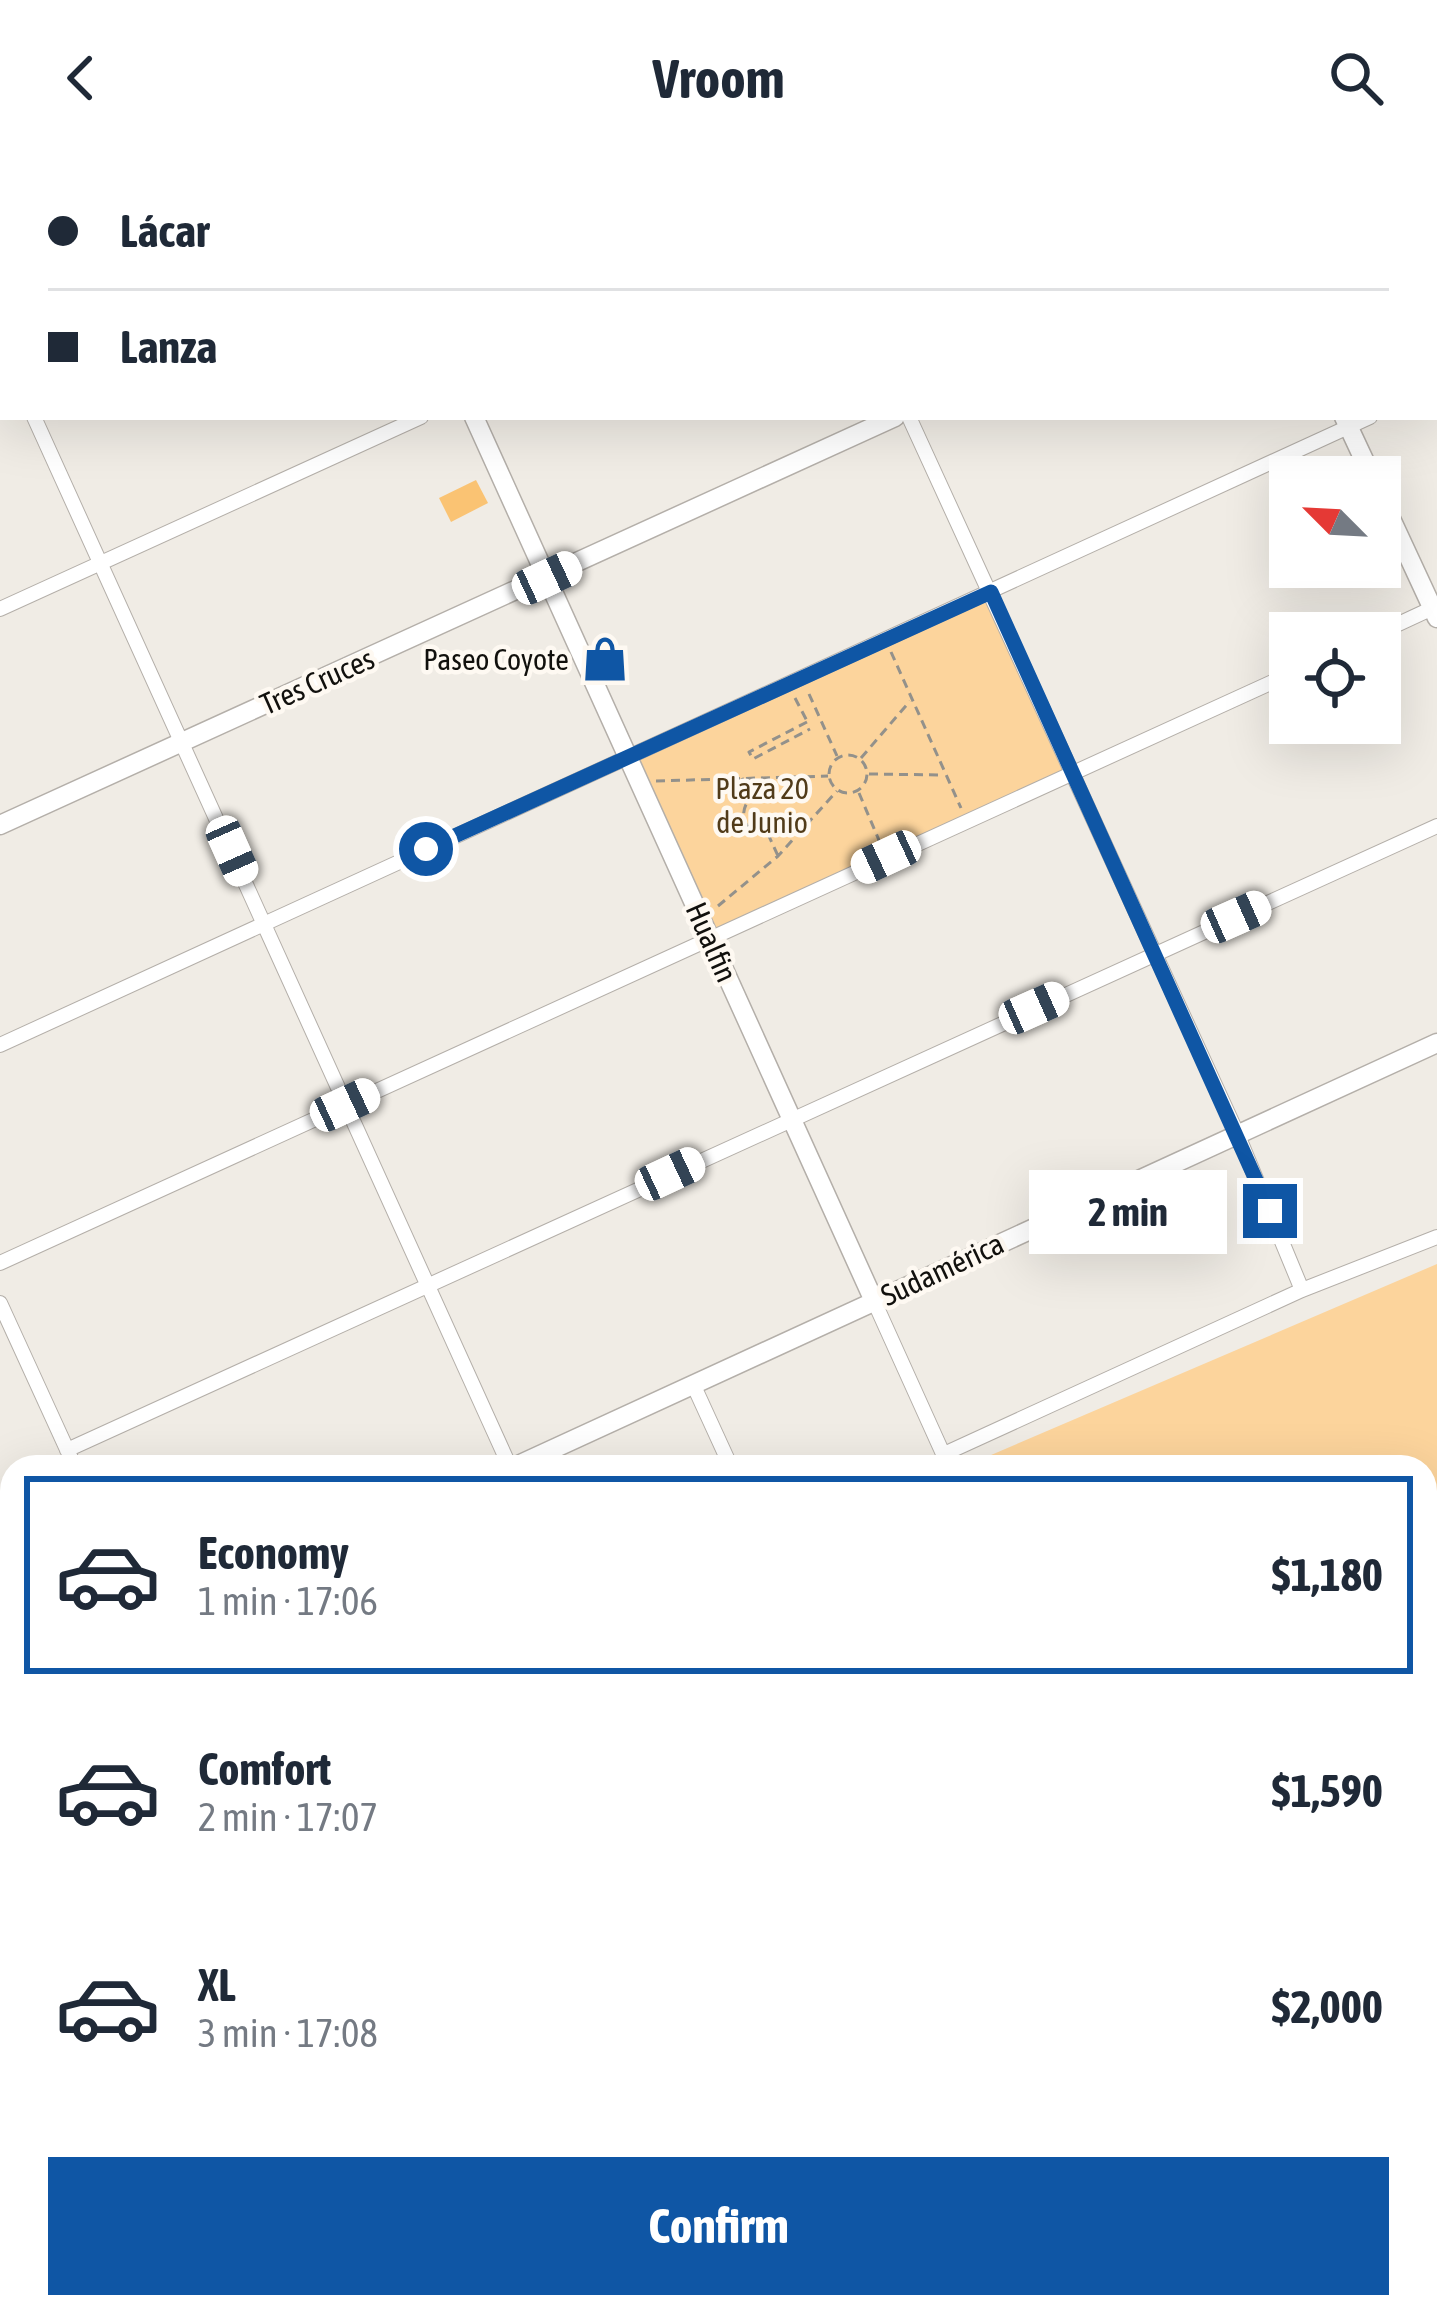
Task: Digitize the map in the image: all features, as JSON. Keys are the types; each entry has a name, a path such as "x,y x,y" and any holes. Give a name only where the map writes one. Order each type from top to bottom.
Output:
{"street":[{"path":"35,420 507,1455"},
{"path":"0,609 415,420"},
{"name":"Hualfin","path":"475,420 944,1455"},
{"name":"Tres Cruces","path":"0,825 889,420"},
{"path":"910,420 1238,1133 1302,1290"},
{"path":"0,1045 991,592 1347,422 1362,456"},
{"path":"1401,538 1436,611 1401,625"},
{"path":"0,1262 1269,684"},
{"path":"67,1450 1437,826"},
{"name":"Sudamérica","path":"538,1455 1437,1043"},
{"path":"956,1455 1302,1290 1437,1237"},
{"path":"0,1303 69,1455"},
{"path":"693,1384 726,1455"}],"path":[{"path":"886,639 967,820"},
{"path":"796,682 810,728"},
{"path":"796,682 838,758"},
{"path":"860,759 911,699"},
{"path":"810,728 753,759 749,752 810,728"},
{"path":"849,755 860,759 868,775 858,791 848,794 837,790 828,776 838,758 849,755"},
{"path":"866,766 876,760"},
{"path":"868,775 946,775"},
{"path":"741,776 752,800 743,808 743,822 753,832 767,832 778,856"},
{"path":"640,782 828,776"},
{"path":"702,919 778,856 837,790"},
{"path":"858,791 886,857"}],"green space":[{"name":"Plaza 20 de Junio","path":"991,591 1074,773 711,939 628,756"},
{"path":"1437,1264 1437,1455 991,1455"}],"building":[{"path":"476,480 488,503 451,522 439,498"}],"place":[{"name":"Paseo Coyote","path":"605,659"}],"route":[{"path":"426,849 991,592 1270,1211"}]}
